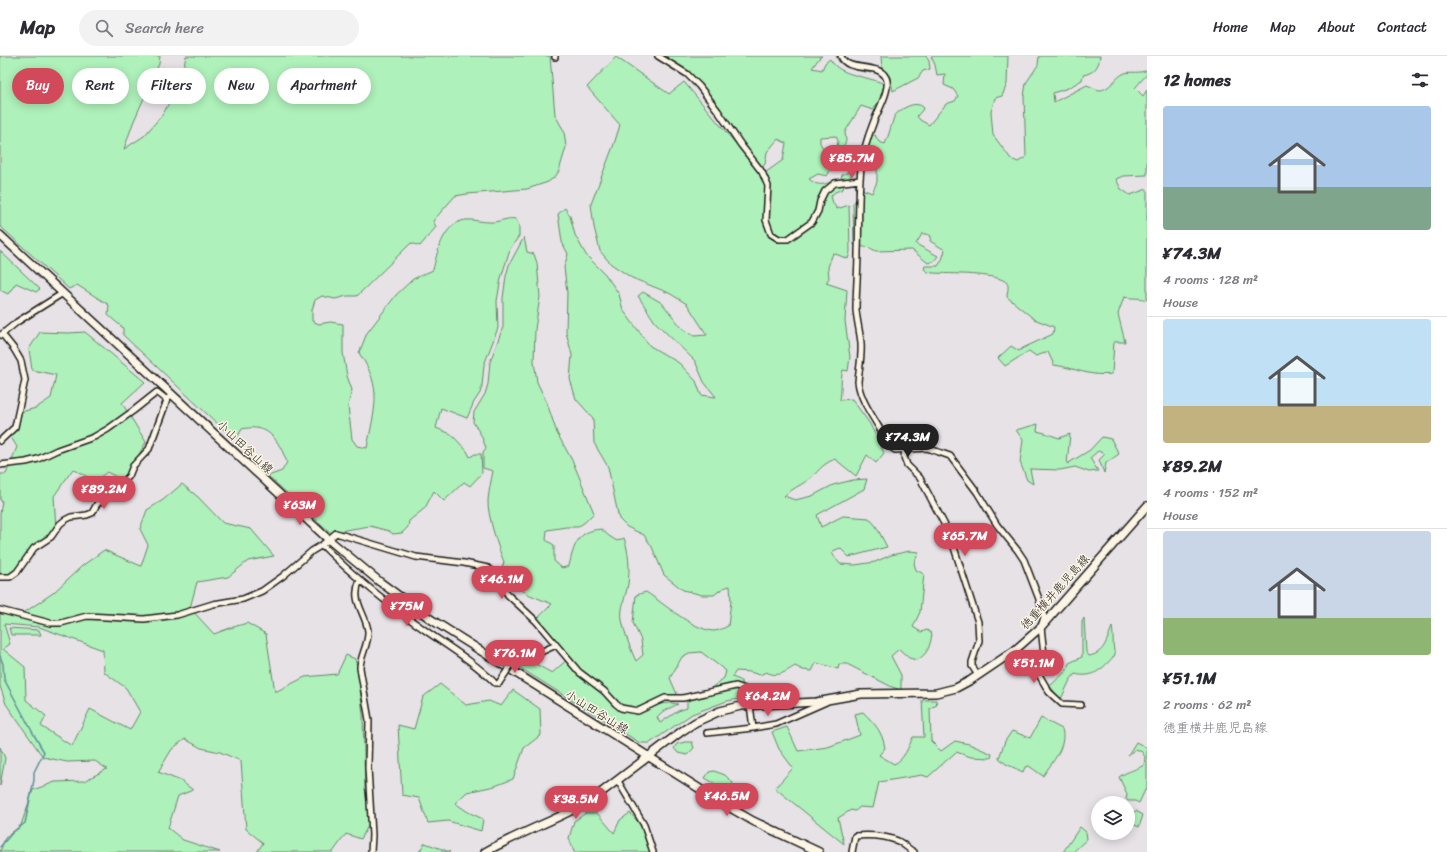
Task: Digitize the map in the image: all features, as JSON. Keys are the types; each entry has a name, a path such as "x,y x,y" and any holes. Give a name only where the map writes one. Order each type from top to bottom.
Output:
{"main road":[{"name":"小山田谷山線","path":"0,235 328,539 380,582 432,620 648,757 753,821 819,852"},
{"name":"徳重横井鹿児島線","path":"485,852 507,840 574,810 600,795 682,731 696,722 720,711 750,705 829,701 861,694 944,692 956,688 1014,651 1041,627 1147,506"}],"street":[{"path":"658,56 687,74 699,86 762,172 768,186 766,220 771,234 779,240 788,239 812,222 818,211 820,201 825,191 835,183 860,180"},
{"path":"840,56 842,61 848,65 880,72 887,79 888,83 863,153 860,180 856,295 856,312 861,343 858,382 859,388 890,446 895,450 927,448 944,453 954,460 977,492 997,525 1024,560 1040,599 1044,617 1041,627 1044,655 1038,673 1049,692 1062,704 1081,705"},
{"path":"0,441 15,426 25,380 18,354 1,335 16,322 63,293"},
{"path":"0,465 38,459 57,450 94,437 108,429 157,392 167,400"},
{"path":"0,577 10,577 17,572 34,548 51,537 60,524 65,520 92,513 97,504 119,487 129,476 133,466 149,449 167,400 172,394"},
{"path":"905,450 904,457 907,465 920,478 950,535 978,622 979,641 972,666 978,675"},
{"path":"0,610 50,623 61,623 87,616 144,619 177,615 213,604 252,596 272,584 336,533 416,557 464,562 488,568 493,572 508,594 527,611 579,672 604,691 616,704 625,709 638,711 665,698 683,698 736,686 745,689 750,705 753,728"},
{"path":"322,545 360,580 429,633 481,669 495,683 499,683 517,656 532,656 556,645"},
{"path":"360,580 357,600 368,631 360,661 360,668 369,720 368,768 372,835 371,852"},
{"path":"707,733 776,724 829,701"},
{"path":"618,781 644,825 653,852"},
{"path":"852,852 855,836 862,835 892,839 914,852"}],"green space":[{"path":"0,56 160,56 157,68 137,68 137,104 141,104 124,149 144,136 163,114 168,104 206,104 206,68 184,68 186,56 550,56 555,115 564,131 566,147 559,171 555,177 548,182 527,189 455,196 433,221 436,227 420,246 411,243 357,296 347,296 335,299 322,296 315,300 312,310 312,321 319,324 330,322 343,324 343,353 347,376 352,390 348,406 352,439 357,446 367,448 375,399 372,378 359,353 367,333 396,295 413,279 433,270 441,242 449,229 455,224 464,220 492,222 516,219 519,226 519,236 510,249 501,278 497,301 498,328 484,365 480,393 467,418 441,408 436,428 451,434 467,451 470,457 475,454 481,454 482,473 470,486 464,482 444,501 434,491 425,508 409,521 408,527 402,533 393,534 389,531 370,526 345,530 332,534 268,476 282,471 287,462 276,440 271,435 266,431 251,428 242,429 237,438 223,429 123,335 123,328 108,315 109,305 77,285 69,289 0,226"},
{"path":"662,56 822,56 812,68 822,70 825,63 830,59 834,65 840,69 884,84 880,99 873,110 861,106 845,132 846,141 843,147 837,147 838,141 836,136 820,137 820,143 823,148 833,149 835,162 827,176 818,174 809,179 818,184 825,184 841,179 842,175 853,170 849,182 844,184 843,189 835,192 831,196 837,209 849,205 850,252 848,259 833,253 828,267 829,278 826,283 847,290 845,321 850,357 848,371 843,370 842,374 840,400 852,399 870,424 884,453 876,463 867,455 856,476 835,459 823,466 812,477 784,496 795,500 812,496 833,485 853,480 867,479 864,489 817,515 821,527 843,516 869,518 876,526 887,547 849,557 840,548 831,552 840,564 855,565 875,562 891,555 910,551 919,552 914,563 916,570 924,574 920,612 913,627 921,632 927,630 932,634 928,649 921,658 917,660 909,658 899,649 891,656 901,675 901,690 892,687 847,664 839,664 838,669 816,663 812,671 803,670 795,666 778,674 770,674 766,672 760,675 750,672 736,671 732,677 740,680 743,684 723,687 706,692 724,678 726,671 701,652 689,653 682,657 670,678 679,699 659,700 659,704 678,704 662,712 657,717 660,723 678,711 687,708 687,700 699,696 723,690 737,689 742,691 745,698 727,701 692,714 650,743 640,743 514,664 518,657 530,661 552,673 569,658 556,640 537,619 552,604 530,595 499,577 504,562 493,531 488,506 488,496 493,471 483,468 483,452 486,448 481,435 473,422 474,412 485,394 488,384 490,362 503,327 503,298 509,265 524,237 527,252 534,254 537,263 540,297 535,329 534,361 537,382 547,403 557,433 573,462 594,513 578,527 547,530 546,540 554,545 554,561 562,568 569,566 578,540 593,530 601,529 617,541 624,538 629,561 629,572 622,611 622,620 624,630 636,661 643,655 641,640 633,623 636,595 646,592 687,621 704,629 715,631 728,626 731,601 730,586 723,588 714,595 702,595 683,590 664,575 652,547 644,535 627,527 619,519 608,467 594,443 593,418 576,399 570,379 572,355 566,332 567,293 564,267 568,254 562,242 558,214 565,208 570,216 575,235 586,255 605,274 619,294 623,310 650,346 679,363 696,381 701,395 716,397 704,382 695,361 655,322 638,296 643,292 662,303 682,328 694,336 707,335 687,304 669,293 632,278 611,264 600,251 594,227 591,204 620,125 587,87 616,57 669,94 684,82 762,175 783,160 786,143 778,139 767,152 765,164 761,169 710,95 691,74 669,64"},
{"path":"836,56 845,56 847,61 873,65 871,73 855,70 839,62"},
{"path":"881,56 926,56 929,61 930,69 923,71 918,78 893,91 890,77 882,68"},
{"path":"931,56 1008,56 1007,84 1002,96 995,98 991,112 993,135 1011,159 1018,162 1026,157 1024,97 1026,83 1038,65 1039,56 1100,56 1095,69 1090,73 1083,75 1082,80 1068,88 1053,93 1054,102 1087,85 1097,90 1103,90 1125,73 1147,70 1147,74 1135,88 1143,96 1147,90 1147,175 1123,176 1116,179 1121,189 1130,195 1147,189 1147,300 1124,297 1118,314 1125,342 1114,342 1112,374 1104,375 1089,373 1054,365 1048,352 1036,356 1029,351 1005,366 998,358 1011,346 1019,351 1053,334 1054,327 1034,319 1007,297 1008,285 1001,279 982,275 928,272 924,269 925,266 938,266 942,260 945,250 930,241 931,236 927,234 922,234 916,244 938,256 934,261 928,263 912,250 876,251 870,248 854,245 853,204 857,198 855,184 872,193 877,182 877,169 868,168 858,171 865,135 875,135 879,142 885,144 894,117 901,110 916,104 921,106 924,108 917,116 920,120 929,125 946,104 955,101 958,96 953,89 944,85 945,74 937,75"},
{"path":"0,251 40,289 36,292 16,283 8,294 0,290"},
{"path":"40,332 85,332 145,382 122,403 146,442 124,481 107,472 95,481 73,469 54,496 56,529 33,552 17,573 4,580 0,578 0,514 2,501 0,500 0,474 6,474 17,447 9,434 17,413 36,408 51,398 56,375 32,370 29,349"},
{"path":"1038,424 1037,431 1059,438 1070,434 1067,464 1090,450 1102,437 1111,439 1119,454 1106,463 1104,473 1099,460 1105,454 1098,451 1090,458 1098,471 1089,472 1075,467 1060,470 1030,469 1033,484 1027,480 1020,462 1023,440 1016,430"},
{"path":"182,484 198,497 223,523 251,529 274,556 248,561 228,577 197,582 190,608 214,634 247,623 266,634 275,692 305,677 337,674 346,655 355,659 358,671 363,715 365,789 370,822 361,839 346,834 333,852 257,852 263,843 246,829 241,761 220,752 201,748 185,739 172,749 158,772 181,781 193,790 178,796 168,828 183,840 220,852 0,852 5,838 21,825 33,790 55,782 84,781 107,769 95,761 67,762 43,757 6,704 0,686 0,613 22,614 53,593 82,566 104,550 141,566 148,545 140,529 147,510 163,500","holes":["4,624 39,627 103,650 104,672 126,688 140,712 130,730 90,709 72,746 41,726 46,716 26,700 25,667 3,649 10,644"]},
{"path":"1084,618 1086,652 1089,656 1102,649 1112,627 1115,655 1102,668 1093,674 1075,674 1070,680 1061,699 1050,686 1067,670 1069,663 1082,657 1082,622"},
{"path":"9,628 39,630 41,635 11,635"},
{"path":"440,684 466,705 489,701 501,706 513,690 540,709 541,735 524,748 513,779 495,786 467,792 455,803 468,812 483,819 481,831 448,821 428,823 419,798 402,795 398,725 414,729 423,697"},
{"path":"922,700 936,700 937,705 930,708 931,741 941,751 955,741 969,744 992,754 991,758 971,757 956,752 928,777 922,775 879,782 873,808 860,807 855,811 851,810 838,818 844,844 775,788 793,768 779,749 772,732 787,727 798,751 828,747 860,735 855,714 863,712 874,724 882,737 885,748 879,755 894,764 901,759 913,737 924,737"},
{"path":"1041,718 1062,729 1063,736 1061,748 1058,754 1043,776 1029,766 1025,767 1023,772 1006,764 999,758 1005,741 1012,731 1030,738"},
{"path":"692,742 694,748 687,755 678,753 674,748 677,744"},
{"path":"1136,742 1147,748 1147,790 1145,790 1139,803 1135,801 1135,796 1127,796 1119,777 1144,765 1145,757 1142,752 1136,749 1128,755"},
{"path":"0,747 5,758 0,786"},
{"path":"714,771 725,775 733,783 731,789 721,787 705,778 709,772"},
{"path":"1135,812 1143,815 1139,827 1135,825"},
{"path":"586,813 597,813 614,833 620,820 630,813 640,824 650,852 574,852 569,838 574,821"},
{"path":"1080,827 1086,832 1087,839 1073,852 1063,852"},
{"path":"425,843 450,852 419,852"}],"waterway":[{"path":"0,656 3,664 4,679 44,752 34,772 34,780 25,823 12,833 0,847"}]}
